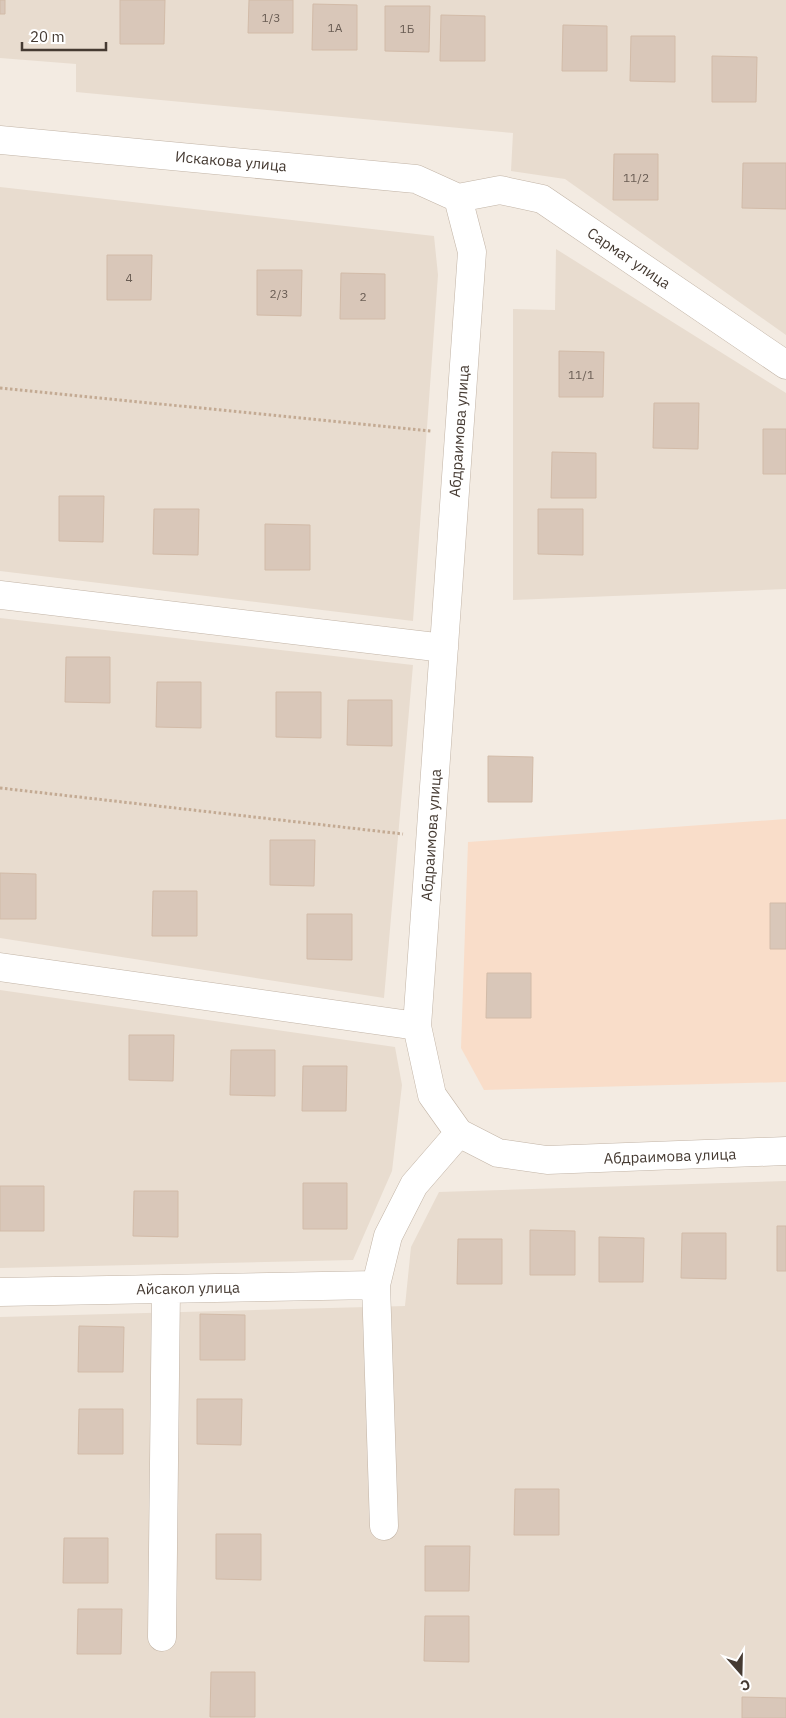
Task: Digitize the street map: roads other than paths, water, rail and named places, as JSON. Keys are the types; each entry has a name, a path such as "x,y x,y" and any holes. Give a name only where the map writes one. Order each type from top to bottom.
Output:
{"street":[{"name":"Искакова улица","path":"0,140 416,178 458,198"},
{"name":"Сармат улица","path":"458,198 500,190 542,199 786,365"},
{"name":"Абдраимова улица","path":"458,198 472,252 417,1026 432,1095 460,1133 498,1153 547,1160 786,1151"},
{"path":"0,595 444,648"},
{"path":"0,967 417,1026"},
{"path":"384,1526 376,1285 388,1236 414,1185 460,1133"},
{"name":"Айсакол улица","path":"0,1292 376,1285"},
{"path":"162,1637 166,1289"}]}
